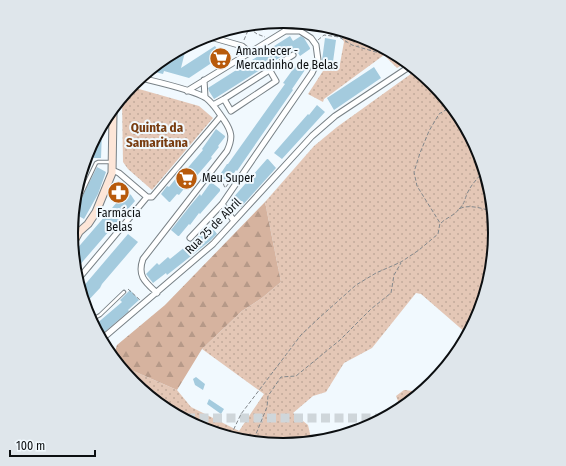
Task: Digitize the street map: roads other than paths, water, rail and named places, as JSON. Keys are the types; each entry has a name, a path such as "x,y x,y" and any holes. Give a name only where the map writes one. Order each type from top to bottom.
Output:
{"main road":[{"path":"78,227 83,227 88,224 96,212 110,177 112,166 113,119"},
{"path":"78,235 83,227"}],"street":[{"path":"187,91 285,31 300,31 306,34 316,45 318,60 312,73 222,204 190,238"},
{"path":"218,39 242,46 249,52"},
{"path":"213,105 293,55"},
{"path":"224,99 231,111 276,81 269,69"},
{"name":"Rua 25 de Abril","path":"106,336 213,244 312,136 335,116 406,69"},
{"path":"147,80 205,97 221,116 230,132 232,140 227,151 143,259 141,275 156,292"},
{"path":"204,80 205,97"},
{"path":"82,274 148,197 152,197 221,116"},
{"path":"112,166 148,197"},
{"path":"222,204 234,221"}],"lane":[{"path":"83,191 96,163 98,162 112,166"},
{"path":"96,317 124,292"}],"tunnel":[{"path":"195,418 371,418"}],"place":[{"name":"Amanhecer - Mercadinho de Belas","path":"220,58"},
{"name":"Meu Super","path":"187,178"},
{"name":"Farmácia Belas","path":"119,192"}],"district":[{"name":"Quinta da Samaritana","path":"157,134"}]}
